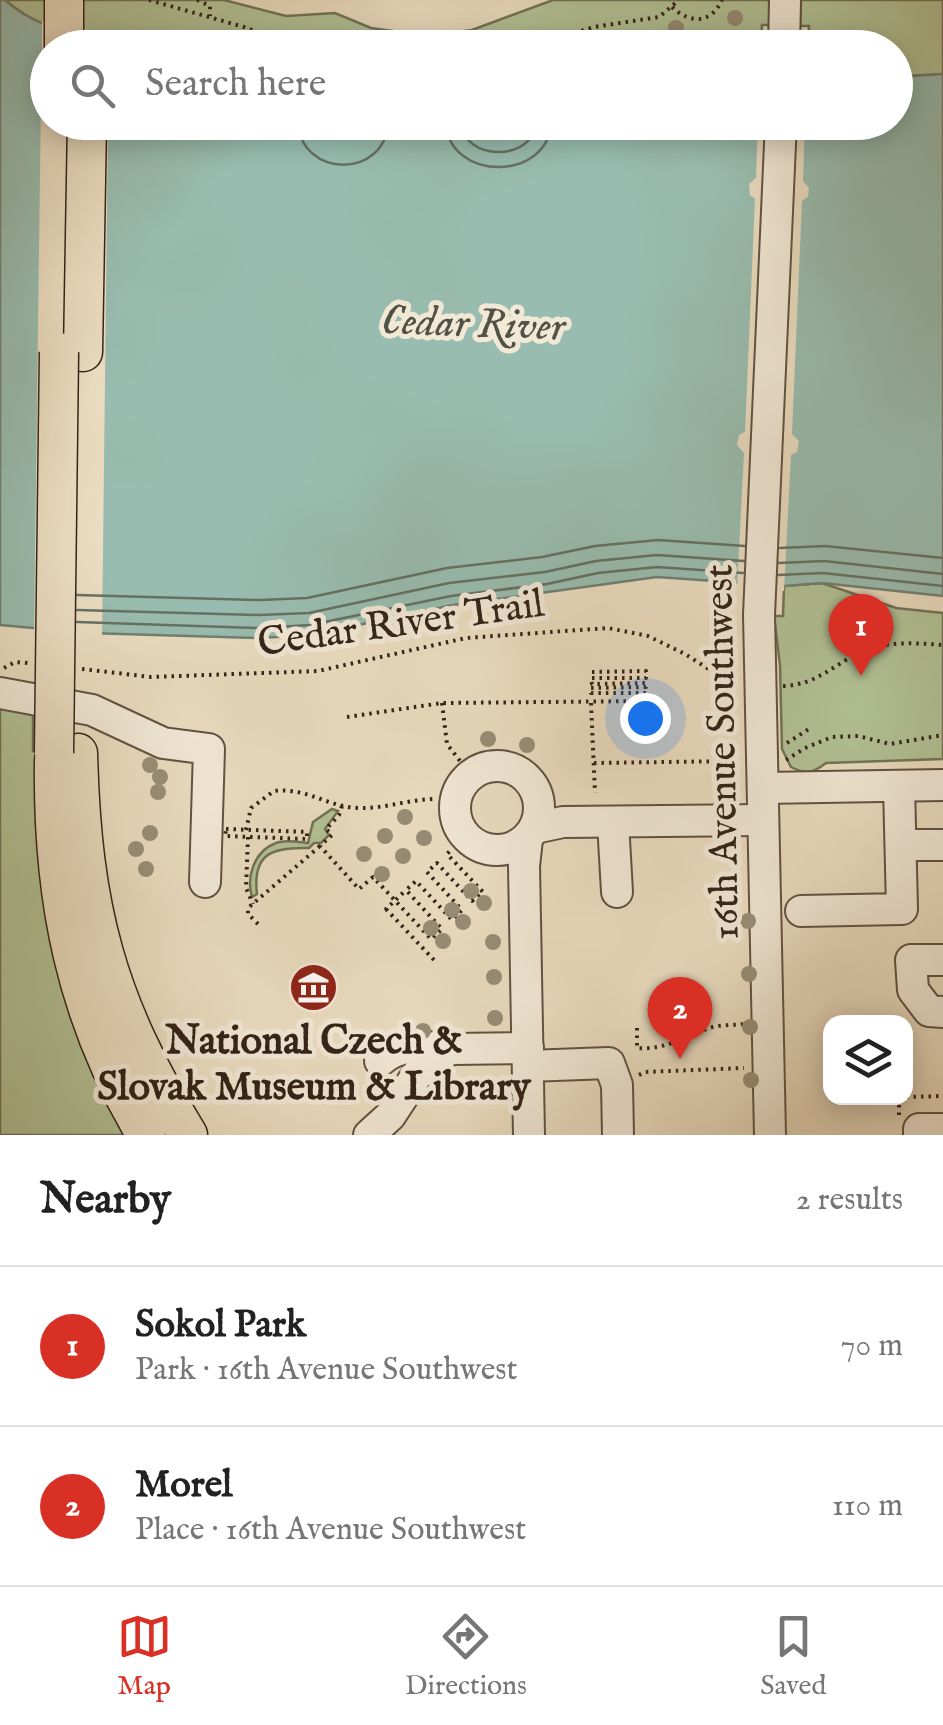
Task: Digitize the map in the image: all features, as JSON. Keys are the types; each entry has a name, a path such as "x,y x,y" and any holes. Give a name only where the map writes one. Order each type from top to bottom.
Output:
{"main road":[{"path":"64,0 64,30"},
{"path":"88,0 88,30"},
{"path":"63,140 71,352 66,753 56,859 71,958 112,1072 146,1135"},
{"path":"71,352 85,140"},
{"path":"66,753 88,897 101,950 135,1039 188,1135"}],"street":[{"name":"16th Avenue Southwest","path":"770,1135 759,616 780,140"},
{"path":"0,693 73,704 164,743 209,749 205,882"},
{"path":"763,788 943,785"},
{"path":"801,911 902,909 900,786"},
{"path":"529,1135 524,866 531,833 562,822 763,820"},
{"path":"613,822 616,892"},
{"path":"901,845 943,845"},
{"path":"943,960 911,960 912,990 928,1012 943,1012"},
{"path":"380,1060 408,1046 608,1063 616,1084 618,1135"},
{"path":"369,1135 390,1116 428,1058 453,1049"},
{"path":"919,1135 919,1129 943,1129"}],"path":[{"path":"150,0 248,30"},
{"path":"197,0 210,6 210,17"},
{"path":"584,30 650,20 678,0"},
{"path":"672,7 680,15 695,20 713,13 722,0"},
{"name":"Cedar River Trail","path":"73,668 151,677 318,671 466,638 608,628 648,636 738,687"},
{"path":"784,686 813,681 878,646 943,645"},
{"path":"0,670 15,662 34,664"},
{"path":"347,718 442,704 647,702 647,693 591,693 591,688 646,688 646,683 592,684 592,678 646,678 646,672 592,672"},
{"path":"591,702 596,793"},
{"path":"442,704 447,744 460,760"},
{"path":"787,743 812,726"},
{"path":"786,760 832,737 858,736 890,744 943,735"},
{"path":"594,762 738,761"},
{"path":"246,830 251,808 274,791 308,793 342,806 375,808 436,799"},
{"path":"258,924 247,911 332,835 326,830 342,806"},
{"path":"246,830 307,832 306,839 234,832 246,830"},
{"path":"248,836 246,888 252,904"},
{"path":"320,846 359,889 373,876 431,939 442,929 406,890"},
{"path":"434,960 386,909 406,890 416,882 437,863 450,852 482,892 472,901 437,863"},
{"path":"416,882 452,920 462,910 427,872"},
{"path":"636,1028 637,1048 649,1050 715,1026 743,1024"},
{"path":"638,1076 645,1072 744,1068"},
{"path":"913,1097 943,1096"}],"green space":[{"path":"5,0 224,0 286,16 335,13 386,30 64,30 21,12"},
{"path":"553,0 769,0 770,25 762,25 762,30 472,30"},
{"path":"801,0 943,0 943,74 913,76 913,30 809,30 809,26 800,26"},
{"path":"822,583 896,608 943,613 943,759 826,763 809,772 791,767 782,749 780,665 774,616 783,616 784,586"},
{"path":"0,703 33,705 33,751 38,752 129,1135 0,1135"},
{"path":"332,809 338,811 325,829 329,835 321,843 276,851 262,861 256,880 257,894 252,897 251,873 262,852 280,842 308,843 313,822"}],"water":[{"name":"Cedar River","path":"0,0 37,21 65,30 30,30 30,140 913,140 913,76 943,74 943,596 822,583 784,586 657,577 453,605 311,635 259,638 87,633 0,625"}],"pier":[{"path":"42,21 88,30 42,30"},
{"path":"40,140 108,140 102,638 34,633"},
{"path":"757,140 804,140 803,181 809,188 808,197 802,201 792,434 799,441 797,452 791,455 784,591 737,588 744,453 737,445 739,435 745,432 755,199 750,195 749,184 756,178"}],"place":[{"name":"Sokol Park","path":"861,676"},
{"name":"National Czech & Slovak Museum & Library","path":"314,987"},
{"name":"Morel","path":"680,1059"}]}
